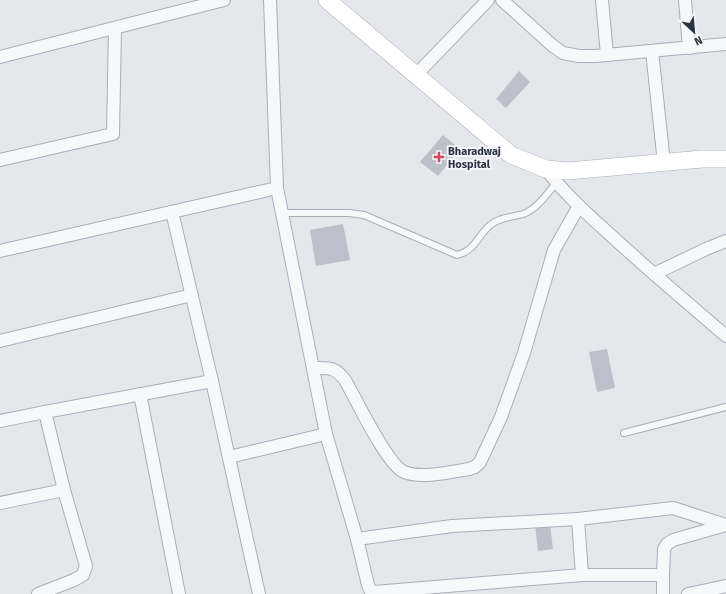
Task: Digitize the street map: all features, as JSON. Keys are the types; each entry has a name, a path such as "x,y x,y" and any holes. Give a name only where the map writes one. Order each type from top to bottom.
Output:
{"street":[{"path":"0,56 224,0"},
{"path":"270,0 277,188 326,434 357,539 370,590 374,593 582,575 663,575"},
{"path":"327,0 511,155 546,169 568,171 702,159 726,159"},
{"path":"416,75 488,0"},
{"path":"502,0 553,46 563,53 579,56 608,55 726,44"},
{"path":"602,0 608,55"},
{"path":"685,0 689,48"},
{"path":"0,160 113,134 115,28"},
{"path":"652,51 664,163"},
{"path":"546,169 556,183 579,206 654,274 726,336"},
{"path":"0,251 277,188"},
{"path":"313,368 331,368 338,371 345,380 384,451 398,469 406,473 428,475 475,467 480,462 504,410 524,353 554,250 579,206"},
{"path":"172,212 212,381 259,594"},
{"path":"654,274 726,241"},
{"path":"0,341 192,294"},
{"path":"0,421 212,381"},
{"path":"140,394 178,594"},
{"path":"38,594 83,575 86,566 64,490 46,412"},
{"path":"229,456 326,434"},
{"path":"0,503 64,490"},
{"path":"357,539 452,526 578,519 673,508 726,525"},
{"path":"578,519 582,575"},
{"path":"663,594 664,549 667,544 673,540 726,525"},
{"path":"688,594 726,586"}],"lane":[{"path":"282,213 349,213 364,215 456,255 464,253 473,247 492,224 500,220 524,214 531,210 556,183"},
{"path":"624,433 726,407"}],"building":[{"path":"519,71 530,82 506,108 496,99"},
{"path":"443,135 460,149 438,176 420,162"},
{"path":"343,224 350,260 316,266 310,230"},
{"path":"607,349 615,388 597,392 589,352"},
{"path":"550,524 553,549 538,551 535,525"}],"place":[{"name":"Bharadwaj Hospital","path":"439,157"}]}
